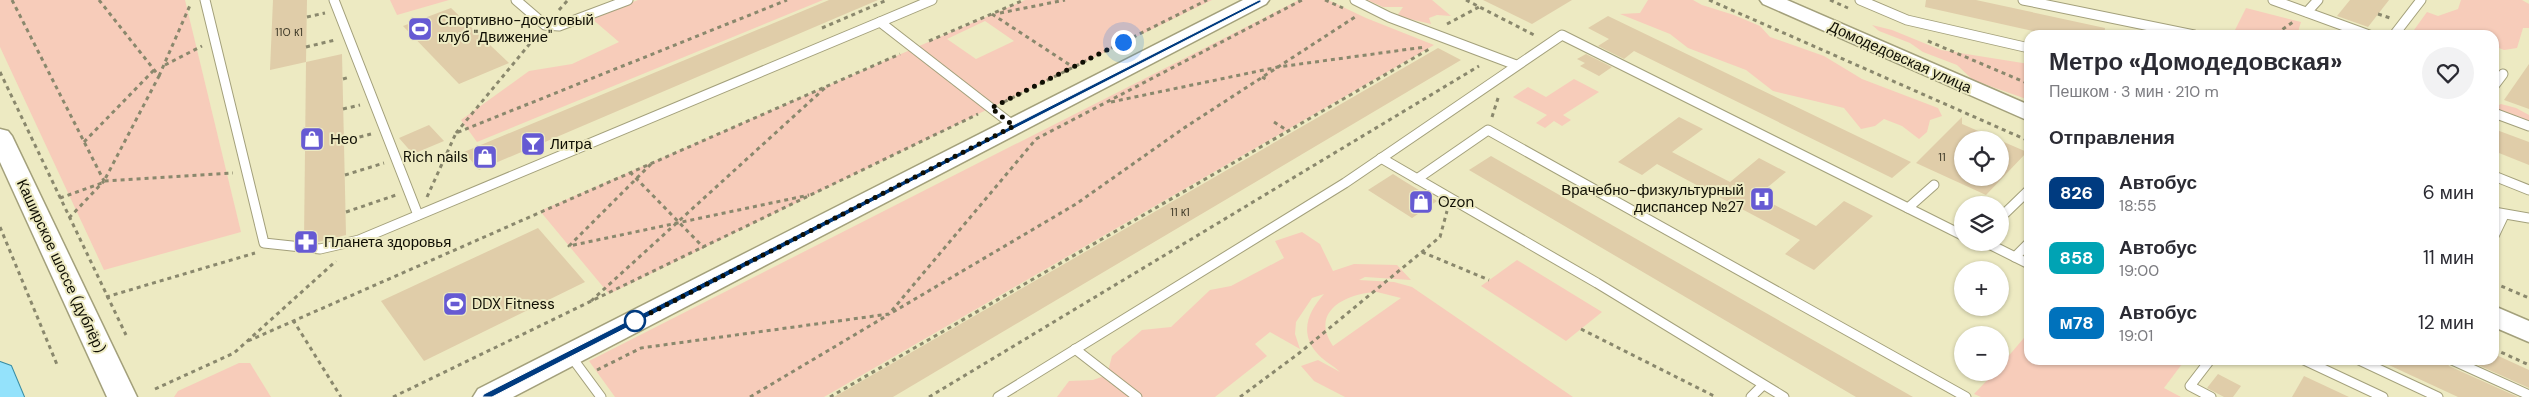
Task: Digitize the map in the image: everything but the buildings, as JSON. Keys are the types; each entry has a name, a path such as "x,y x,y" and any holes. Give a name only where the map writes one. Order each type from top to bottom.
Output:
{"main road":[{"path":"488,397 1258,0"},
{"name":"Домодедовская улица","path":"1770,0 2024,112"},
{"name":"Каширское шоссе (дублёр)","path":"0,136 122,397"},
{"path":"2499,318 2529,332"},
{"path":"0,374 8,397"}],"lane":[{"path":"205,0 264,243 320,249 359,240 932,0"},
{"path":"334,0 418,215"},
{"path":"516,0 545,25 559,26 628,0"},
{"path":"1355,0 1430,33 1516,65"},
{"path":"1860,0 1907,20 2024,47"},
{"path":"2022,0 2152,30"},
{"path":"2273,0 2356,30"},
{"path":"2307,12 2318,0"},
{"path":"2398,30 2421,0"},
{"path":"880,22 915,47 1014,126"},
{"path":"998,397 1028,383 1076,349 1229,258 1562,35 1954,231"},
{"path":"2499,80 2504,74"},
{"path":"2499,115 2529,126"},
{"path":"1417,179 1488,130 1966,397"},
{"path":"1381,158 1597,283 1784,397"},
{"path":"2499,178 2529,190"},
{"path":"1908,208 1934,185"},
{"path":"2009,209 2024,195"},
{"path":"2499,214 2529,218"},
{"path":"2499,226 2504,215"},
{"path":"2015,257 2024,248"},
{"path":"2003,251 2024,262"},
{"path":"1076,349 1137,397"},
{"path":"569,355 601,397"},
{"path":"2206,365 2190,386 2211,397"},
{"path":"2315,365 2383,397"},
{"path":"2370,365 2438,397"},
{"path":"2463,365 2529,395"},
{"path":"1751,397 1763,385"}],"path":[{"path":"12,0 104,181"},
{"path":"99,0 159,76"},
{"path":"69,218 104,181 165,65 192,0"},
{"path":"418,215 456,133 568,0"},
{"path":"456,133 787,0"},
{"path":"248,340 1024,0"},
{"path":"992,14 1066,0"},
{"path":"393,397 991,108 1206,0"},
{"path":"585,375 642,348 889,314 1036,139 1302,0"},
{"path":"1466,0 1550,43"},
{"path":"1709,0 2024,139"},
{"path":"1430,33 1479,7"},
{"path":"750,397 1076,204 1184,128 1370,8"},
{"path":"992,14 1073,67"},
{"path":"306,48 349,37"},
{"path":"165,65 214,40"},
{"path":"830,397 1433,46 1278,67 1106,103"},
{"path":"929,397 1484,62"},
{"path":"84,142 154,70"},
{"path":"1488,130 1508,70"},
{"path":"0,72 106,297 126,335"},
{"path":"1262,77 1269,81"},
{"path":"588,303 830,84"},
{"path":"1274,122 1288,131"},
{"path":"344,141 384,131"},
{"path":"345,175 396,160"},
{"path":"653,162 569,246 814,194"},
{"path":"630,172 704,248"},
{"path":"60,198 104,181 236,173"},
{"path":"346,212 408,191"},
{"path":"1240,397 1298,354 1440,237 1450,198"},
{"path":"0,227 58,367"},
{"path":"155,389 234,353 359,240"},
{"path":"106,297 255,253 264,243"},
{"path":"253,244 255,253"},
{"path":"1422,252 1489,280"},
{"path":"2499,285 2529,298"},
{"path":"293,320 341,397"},
{"path":"1582,329 1716,397"},
{"path":"2499,351 2529,365"}],"shaded area":[{"path":"0,0 185,0 241,232 104,270 0,47"},
{"path":"390,0 449,0 397,15"},
{"path":"638,0 823,0 477,142 461,120 529,71 572,64 619,42 591,18"},
{"path":"1025,0 1212,0 609,294 540,211","holes":["985,21 1014,41 976,59 947,39"]},
{"path":"1299,0 1328,0 1366,18 1434,45 824,397 615,397 589,361"},
{"path":"1367,0 1432,0 1451,16 1437,15 1429,18 1431,24 1397,16 1403,7 1383,7"},
{"path":"1648,0 1693,0 1702,5 1734,15 1760,26 1770,37 1824,56 1862,79 1938,108 1942,116 1930,120 1927,132 1919,139 1902,126 1884,119 1875,126 1861,129 1844,108 1773,91 1746,70 1688,48 1670,34 1620,14 1640,13"},
{"path":"2461,0 2522,0 2529,4 2529,28 2523,28 2517,48 2504,50 2499,48 2499,30 2414,30 2427,12 2438,16 2458,9"},
{"path":"2246,8 2301,22 2299,30 2235,30"},
{"path":"1872,25 1892,30 1941,50 2024,63 2024,98 1973,80 1957,65 1923,52 1910,43 1879,31"},
{"path":"1574,79 1599,92 1563,115 1571,120 1562,126 1554,121 1545,128 1536,123 1547,115 1513,97 1528,87 1546,97"},
{"path":"2499,105 2516,108 2529,115 2529,123 2499,110"},
{"path":"1302,232 1320,244 1333,271 1354,264 1397,265 1411,280 1365,277 1359,280 1394,282 1412,287 1573,397 1345,397 1314,381 1301,366 1318,360 1340,372 1318,355 1308,336 1307,329 1310,314 1324,294 1312,298 1296,322 1295,334 1300,349 1270,332 1255,344 1267,356 1215,397 1057,397 1069,381 1093,380 1107,375 1112,356 1142,330 1171,327 1210,290 1231,286 1284,258 1275,241","holes":["1377,292 1401,298 1333,346 1327,334 1326,323 1328,314 1335,306 1344,300 1366,293"]},
{"path":"1517,260 1602,312 1566,341 1481,286"},
{"path":"2024,338 2024,365 2181,365 2164,388 2181,397 1981,397 1974,394 1986,381 2009,381 2009,355"},
{"path":"239,363 250,363 271,397 174,397 178,391"}],"bus line":[{"name":"826","path":"488,397 1259,0"}],"place":[{"name":"Спортивно-досуговый клуб \"Движение\"","path":"420,29"},
{"name":"Нео","path":"312,139"},
{"name":"Литра","path":"533,144"},
{"name":"Rich nails","path":"485,157"},
{"name":"Врачебно-физкультурный диспансер №27","path":"1762,199"},
{"name":"Ozon","path":"1421,202"},
{"name":"Планета здоровья","path":"306,242"},
{"name":"DDX Fitness","path":"455,304"}],"route":[{"path":"635,321 1014,126 991,108 1123,42"}]}
